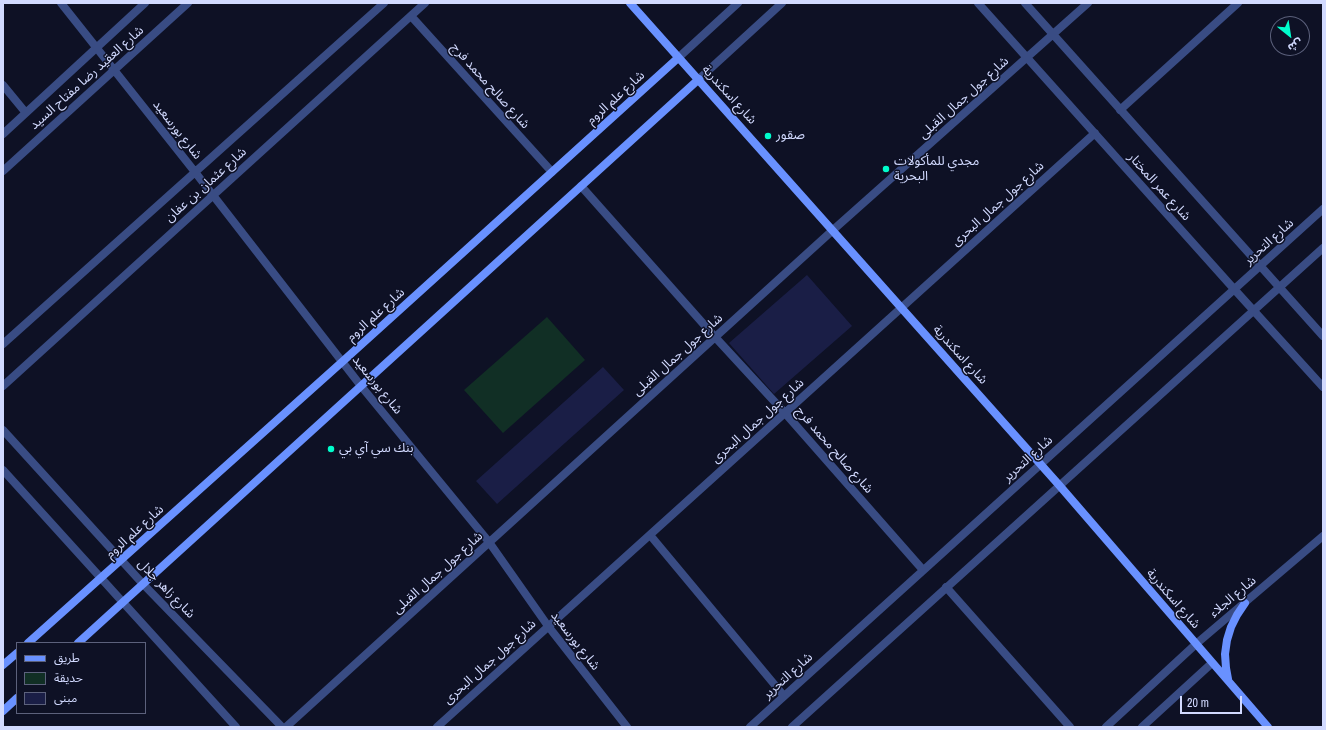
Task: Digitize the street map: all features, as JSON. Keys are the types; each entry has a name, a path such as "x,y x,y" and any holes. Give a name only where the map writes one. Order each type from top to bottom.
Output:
{"street":[{"name":"شارع بورسعيد","path":"61,3 195,172 361,386 489,542 548,626 627,727"},
{"name":"شارع العقيد رضا مفتاح السيد","path":"3,134 146,3"},
{"name":"شارع العقيد رضا مفتاح السيد","path":"3,171 188,3"},
{"name":"شارع عثمان بن عفان","path":"3,344 384,3"},
{"name":"شارع عثمان بن عفان","path":"3,386 425,3"},
{"name":"شارع اسكندرية","path":"630,3 1059,485 1268,727"},
{"name":"شارع علم الروم","path":"29,642 342,362 738,3"},
{"path":"79,642 782,3"},
{"name":"شارع عمر المختار","path":"978,3 1323,387"},
{"name":"شارع عمر المختار","path":"1025,3 1323,336"},
{"name":"شارع جول جمال القبلى","path":"286,727 832,230 1088,3"},
{"path":"1120,110 1238,3"},
{"name":"شارع صالح محمد فرج","path":"411,16 552,172"},
{"path":"3,85 26,112"},
{"name":"شارع جول جمال البحرى","path":"437,727 1095,133"},
{"name":"شارع صالح محمد فرج","path":"581,186 715,337 785,413 923,570"},
{"name":"شارع التحرير","path":"750,727 1323,209"},
{"path":"792,727 1323,248"},
{"name":"شارع زاهر جلال","path":"3,430 143,584 282,727"},
{"path":"3,470 236,727"},
{"path":"650,535 784,696"},
{"name":"شارع الجلاء","path":"1106,727 1196,644 1323,536"},
{"path":"946,587 1070,727"},
{"path":"1229,682 1225,654 1227,640 1231,627 1245,603"},
{"path":"3,665 16,654"},
{"path":"1142,727 1212,662"},
{"path":"3,711 16,699"}],"green space":[{"path":"547,317 585,360 503,433 464,390"}],"building":[{"path":"807,275 852,326 774,394 729,343"},
{"path":"603,367 624,390 497,504 476,481"}],"place":[{"name":"صقور","path":"768,136"},
{"name":"مجدي للمأكولات البحرية","path":"886,169"},
{"name":"بنك سي آي بي","path":"331,449"}]}
